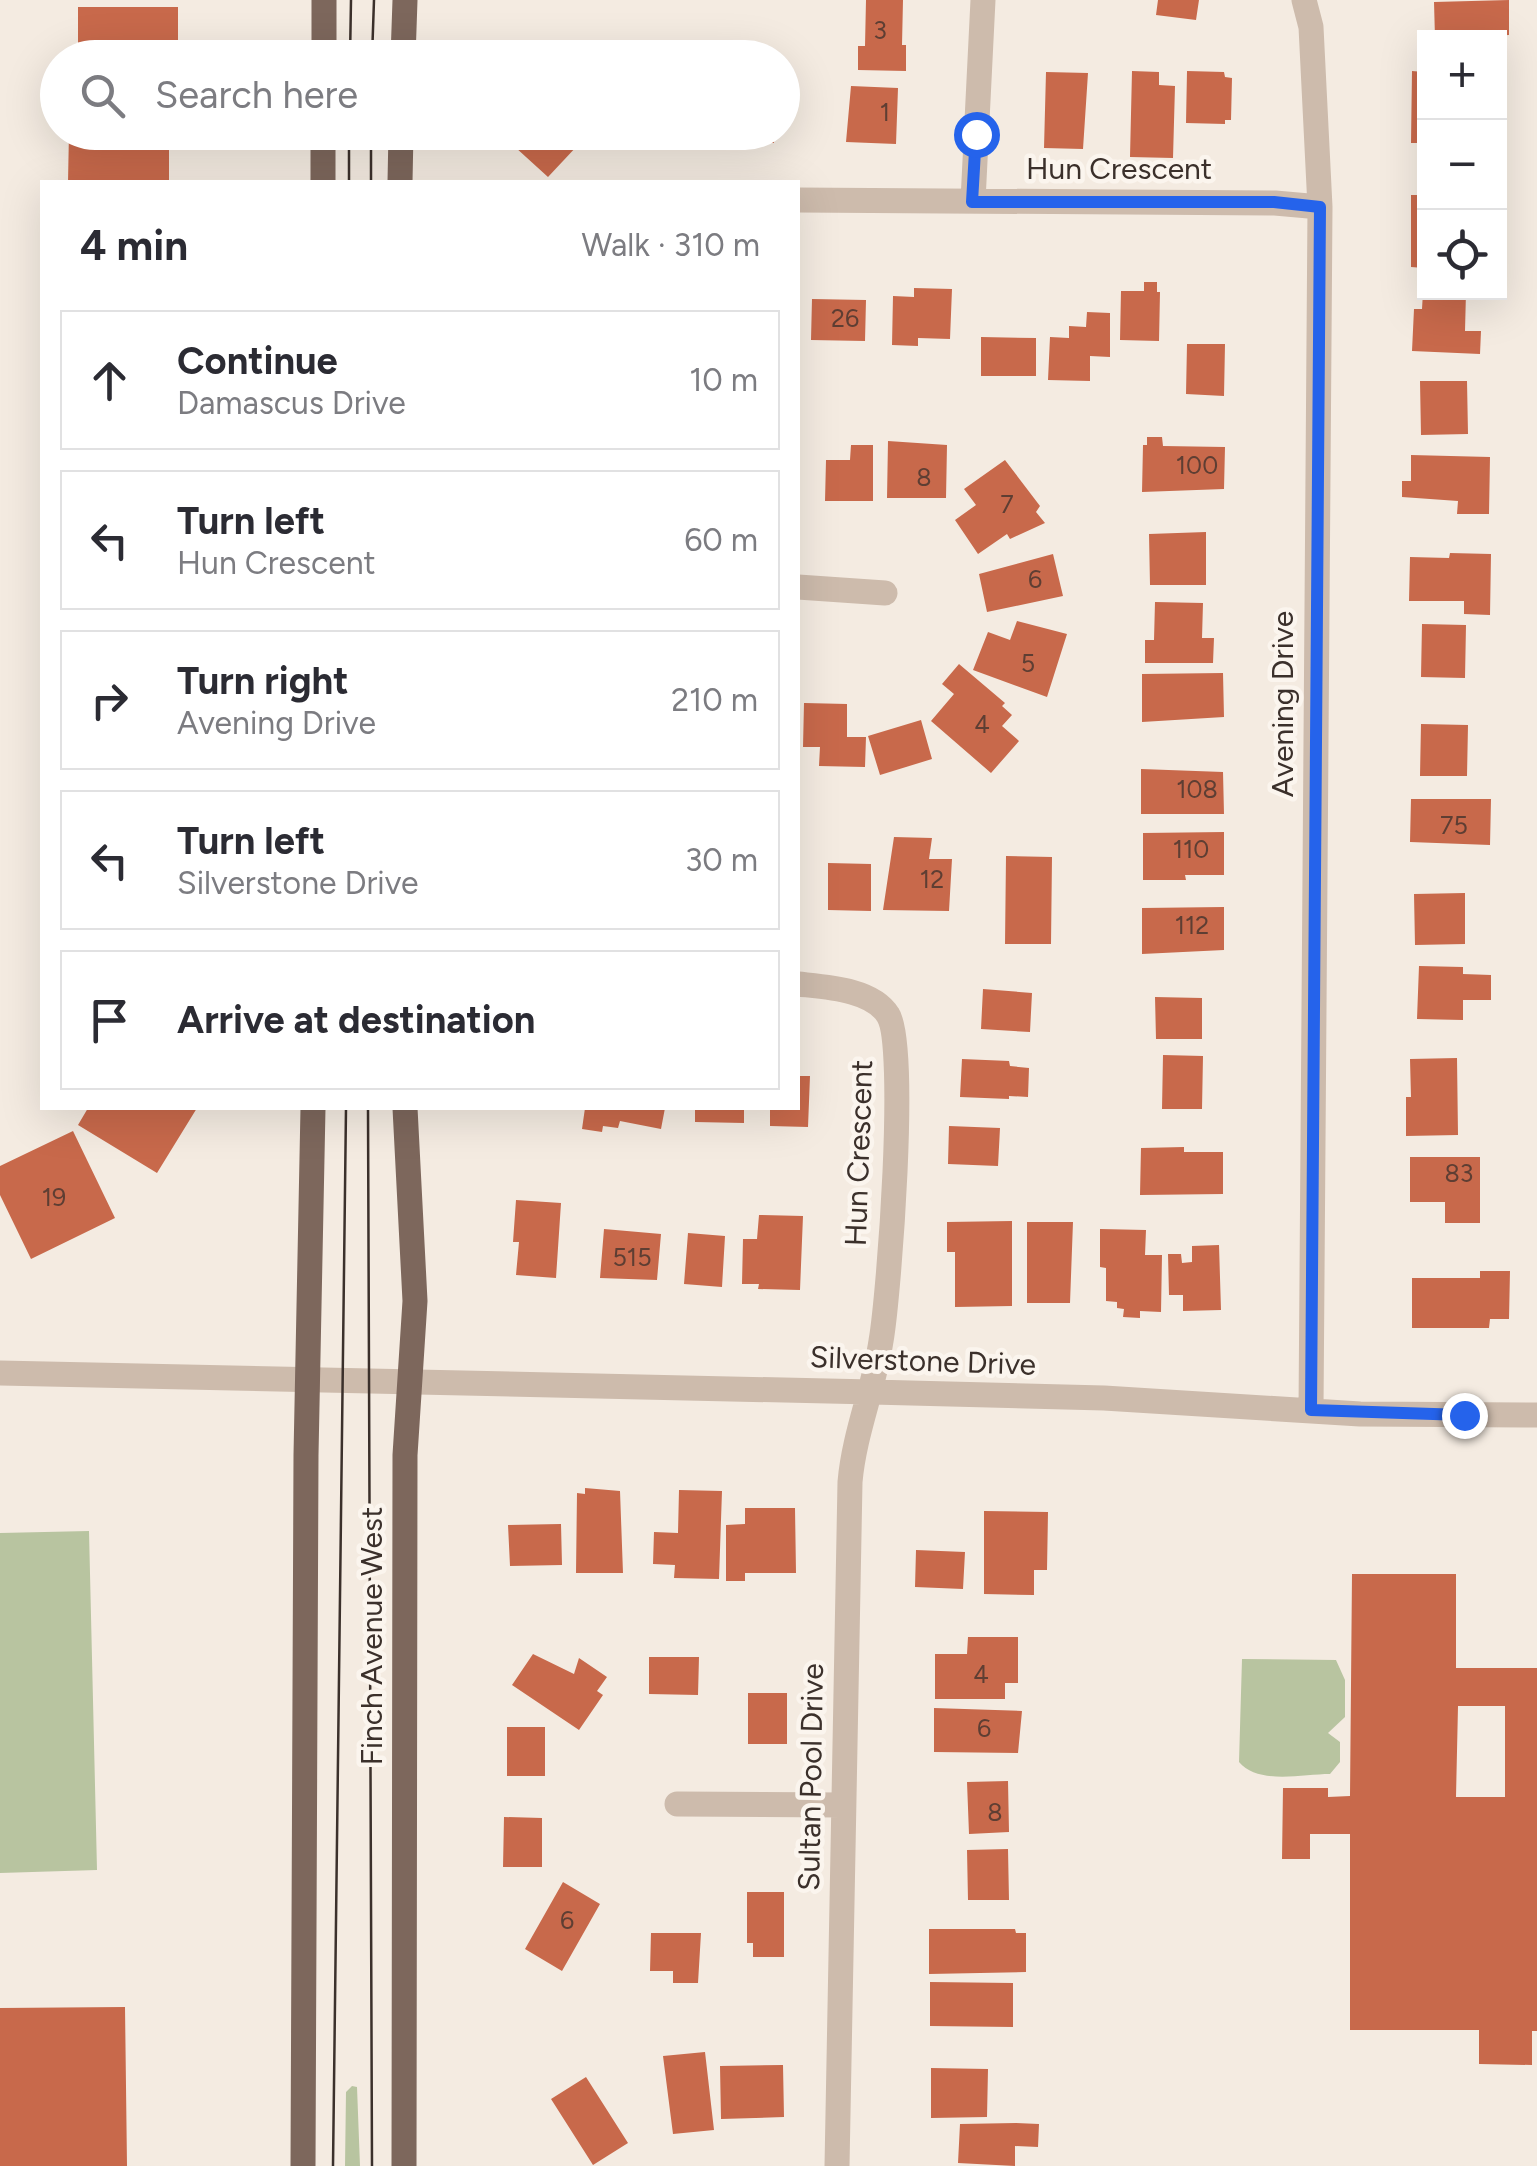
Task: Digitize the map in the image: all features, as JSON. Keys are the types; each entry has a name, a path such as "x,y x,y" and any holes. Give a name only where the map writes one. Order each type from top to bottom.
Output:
{"main road":[{"path":"324,0 324,40"},
{"path":"404,40 405,0"},
{"path":"322,180 323,150"},
{"path":"400,180 401,150"},
{"path":"303,2166 307,1378 313,1110"},
{"name":"Finch Avenue West","path":"404,2166 405,1475 414,1301 406,1110"}],"street":[{"path":"972,202 983,0"},
{"name":"Avening Drive","path":"1304,0 1311,27 1320,207 1311,1410"},
{"name":"Hun Crescent","path":"800,200 1274,202 1320,207"},
{"path":"800,587 886,593"},
{"name":"Hun Crescent","path":"800,984 860,994 888,1015 896,1047 898,1103 883,1324 872,1392"},
{"name":"Silverstone Drive","path":"0,1373 1104,1398 1360,1414 1537,1415"},
{"name":"Sultan Pool Drive","path":"837,2166 852,1464 872,1392"},
{"path":"677,1804 843,1806"}],"green space":[{"path":"89,1531 97,1870 0,1873 0,1533"},
{"path":"1242,1659 1336,1660 1345,1680 1345,1717 1328,1733 1340,1742 1340,1762 1330,1774 1269,1776 1257,1774 1239,1762"},
{"path":"357,2087 360,2166 345,2166 346,2092"}],"building":[{"path":"866,0 903,0 906,71 858,70 858,46 865,46"},
{"path":"1158,0 1199,0 1196,20 1156,15"},
{"path":"1509,0 1509,35 1507,30 1435,30 1434,2"},
{"path":"78,7 178,7 178,40 78,40"},
{"path":"1132,71 1159,72 1159,85 1175,86 1173,158 1130,157"},
{"path":"1187,71 1224,72 1225,77 1232,78 1231,120 1225,120 1225,124 1186,123"},
{"path":"1412,71 1417,71 1417,143 1411,143"},
{"path":"1046,72 1088,73 1083,149 1044,148"},
{"path":"851,86 898,88 896,144 846,142"},
{"path":"69,150 169,150 169,180 68,180"},
{"path":"518,150 573,150 548,177"},
{"path":"1411,195 1417,195 1417,267 1411,267"},
{"path":"1144,282 1157,282 1160,292 1159,341 1120,340 1121,291 1144,291"},
{"path":"914,288 952,289 950,339 918,338 918,346 892,345 893,296 914,297"},
{"path":"812,299 866,300 865,341 811,340"},
{"path":"1423,300 1466,300 1465,331 1481,331 1480,354 1412,351 1414,309 1422,309"},
{"path":"1087,312 1110,313 1110,357 1090,356 1090,381 1048,380 1050,337 1069,338 1069,326 1086,327"},
{"path":"981,337 1036,338 1036,376 981,376"},
{"path":"1187,344 1225,344 1224,396 1186,394"},
{"path":"1420,381 1467,381 1468,434 1421,435"},
{"path":"1147,437 1162,437 1163,446 1225,447 1224,489 1142,492 1143,445 1147,445"},
{"path":"888,441 947,445 946,498 887,498"},
{"path":"851,445 873,445 873,501 825,501 826,460 850,460"},
{"path":"1411,455 1490,457 1489,514 1457,514 1458,501 1402,497 1402,481 1411,481"},
{"path":"1005,460 1040,506 1036,512 1045,523 1010,539 1007,534 978,554 955,520 976,505 964,489"},
{"path":"1206,532 1206,585 1150,585 1149,534"},
{"path":"1450,553 1491,554 1490,615 1464,614 1464,601 1409,601 1410,557 1449,558"},
{"path":"1053,554 1063,596 987,612 979,574"},
{"path":"1155,602 1203,603 1202,638 1214,638 1213,663 1145,663 1145,640 1154,640"},
{"path":"1017,621 1067,634 1047,697 973,670 988,632 1010,640"},
{"path":"1422,624 1466,625 1465,678 1421,677"},
{"path":"959,664 1005,703 1002,706 1012,715 1002,726 1019,741 991,773 931,721 954,694 942,684"},
{"path":"1223,673 1224,717 1142,722 1142,674"},
{"path":"804,703 847,704 847,737 866,737 865,767 819,766 820,747 803,747"},
{"path":"921,720 932,759 880,775 868,736"},
{"path":"1421,724 1468,725 1467,776 1420,776"},
{"path":"1141,769 1223,772 1224,814 1141,814"},
{"path":"1411,799 1491,799 1490,845 1410,842"},
{"path":"1224,832 1224,875 1143,880 1143,833"},
{"path":"894,837 932,838 929,859 952,859 949,911 883,910"},
{"path":"1006,856 1052,857 1051,944 1005,944"},
{"path":"828,863 871,864 871,911 828,910"},
{"path":"1465,893 1465,944 1415,945 1414,894"},
{"path":"1224,907 1224,950 1142,954 1142,908"},
{"path":"1419,966 1463,967 1463,974 1491,975 1491,1000 1463,1000 1463,1020 1417,1019"},
{"path":"983,989 1032,993 1030,1032 981,1029"},
{"path":"1155,997 1202,998 1202,1039 1156,1039"},
{"path":"1163,1055 1203,1056 1202,1109 1162,1109"},
{"path":"1457,1058 1458,1135 1406,1136 1410,1059"},
{"path":"962,1059 1009,1061 1010,1066 1029,1068 1028,1097 960,1097"},
{"path":"800,1076 810,1076 808,1127 770,1126 770,1110 800,1110"},
{"path":"87,1110 196,1110 157,1173 78,1125"},
{"path":"585,1110 665,1110 661,1129 620,1121 618,1128 603,1126 602,1132 582,1129"},
{"path":"695,1110 744,1110 744,1123 695,1122"},
{"path":"949,1126 1000,1128 998,1166 948,1164"},
{"path":"73,1131 115,1218 31,1259 0,1195 0,1166"},
{"path":"1184,1147 1184,1152 1223,1152 1223,1194 1140,1195 1141,1148"},
{"path":"1410,1157 1480,1157 1480,1223 1445,1223 1445,1202 1410,1202"},
{"path":"516,1200 561,1203 556,1278 516,1275"},
{"path":"759,1215 803,1216 800,1290 758,1289 759,1284 742,1284 743,1239 757,1239"},
{"path":"1012,1221 1012,1306 955,1307 955,1252 947,1252 947,1222"},
{"path":"1027,1222 1073,1222 1070,1303 1027,1303"},
{"path":"604,1229 661,1234 657,1280 600,1278"},
{"path":"1100,1229 1146,1230 1145,1255 1162,1255 1161,1312 1140,1311 1140,1318 1123,1317 1124,1309 1117,1308 1117,1302 1106,1301 1106,1268 1100,1267"},
{"path":"688,1233 725,1236 722,1287 684,1284"},
{"path":"1219,1245 1221,1310 1183,1311 1183,1295 1169,1295 1168,1254 1181,1254 1182,1263 1192,1262 1192,1246"},
{"path":"1480,1271 1510,1271 1509,1319 1490,1319 1489,1328 1412,1328 1412,1278 1480,1278"},
{"path":"585,1488 620,1491 623,1573 576,1573 577,1493 585,1494"},
{"path":"679,1490 722,1491 719,1579 674,1578 675,1565 653,1564 654,1532 678,1533"},
{"path":"745,1508 795,1508 796,1573 745,1573 745,1581 726,1581 726,1525 745,1524"},
{"path":"984,1511 1048,1512 1047,1570 1034,1570 1034,1595 984,1594"},
{"path":"561,1524 562,1565 510,1566 508,1525"},
{"path":"916,1550 965,1552 963,1589 915,1587"},
{"path":"1352,1574 1456,1574 1456,1668 1537,1668 1537,2031 1532,2031 1532,2065 1479,2064 1479,2030 1350,2030 1350,1834 1310,1834 1310,1859 1282,1859 1283,1788 1328,1788 1328,1797 1350,1796","holes":["1458,1706 1505,1706 1505,1797 1456,1797"]},
{"path":"968,1637 1018,1637 1018,1683 1005,1683 1005,1699 935,1699 935,1654 967,1654"},
{"path":"533,1654 574,1674 579,1658 607,1677 597,1691 603,1695 579,1730 512,1685"},
{"path":"649,1657 699,1657 698,1695 649,1694"},
{"path":"748,1693 787,1693 787,1744 748,1744"},
{"path":"934,1708 1022,1711 1018,1753 934,1752"},
{"path":"507,1727 545,1727 545,1776 507,1776"},
{"path":"1008,1781 1009,1832 969,1834 967,1782"},
{"path":"504,1817 542,1818 542,1867 503,1867"},
{"path":"1008,1849 1009,1900 968,1900 967,1850"},
{"path":"563,1882 600,1904 562,1971 525,1949"},
{"path":"747,1892 784,1892 784,1957 753,1957 753,1943 747,1943"},
{"path":"929,1929 1015,1929 1016,1933 1026,1933 1026,1972 929,1974"},
{"path":"651,1933 701,1933 698,1983 673,1983 673,1971 650,1971"},
{"path":"930,1982 1013,1983 1013,2027 930,2026"},
{"path":"125,2007 127,2166 0,2166 0,2008"},
{"path":"705,2052 714,2130 673,2134 663,2056"},
{"path":"783,2065 784,2117 721,2119 720,2066"},
{"path":"931,2068 988,2069 987,2117 931,2118"},
{"path":"586,2077 628,2143 593,2165 551,2099"},
{"path":"960,2124 1039,2124 1038,2147 1015,2146 1015,2166 958,2163"}],"tram line":[{"path":"350,40 351,0"},
{"path":"373,40 374,0"},
{"path":"349,150 349,180"},
{"path":"371,150 371,180"},
{"path":"333,2166 346,1110"},
{"path":"368,1110 372,2166"}],"route":[{"path":"976,134 972,202 1274,202 1320,207 1311,1410 1464,1415"}]}
